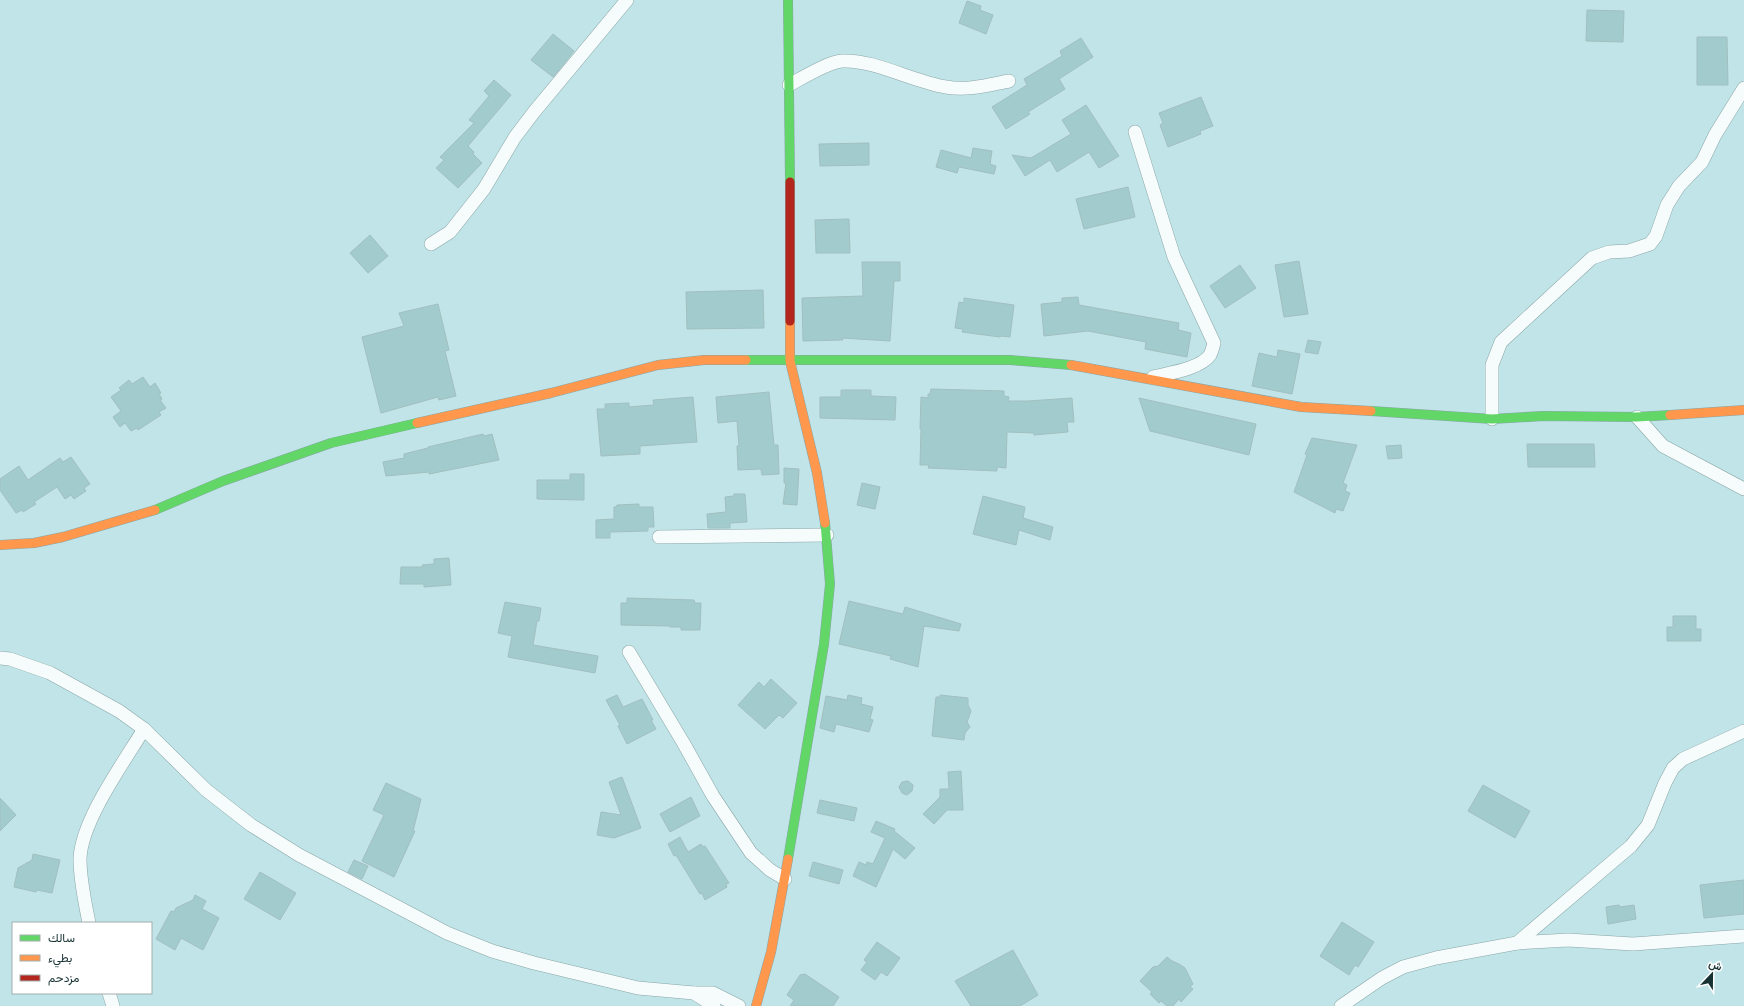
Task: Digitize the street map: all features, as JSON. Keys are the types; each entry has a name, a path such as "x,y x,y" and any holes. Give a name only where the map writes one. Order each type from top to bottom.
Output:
{"main road":[{"path":"756,1006 771,952 785,879 795,807 824,644 830,584 827,535 817,472 790,361 788,0"},
{"path":"0,545 34,543 63,538 101,527 155,510 222,481 331,444 551,393 658,365 704,360 1010,360 1077,365 1301,407 1492,418 1543,416 1637,417 1744,410"}],"street":[{"path":"431,244 450,232 479,195 499,166 515,137 534,112 627,0"},
{"path":"789,85 816,70 841,61 868,64 946,87 973,88 1009,81"},
{"path":"1492,418 1492,364 1501,342 1592,258 1609,252 1629,251 1650,244 1656,236 1667,205 1678,186 1702,162 1715,135 1744,88"},
{"path":"1135,132 1174,257 1214,343 1210,354 1204,361 1194,366 1151,378"},
{"path":"1637,417 1663,446 1744,489"},
{"path":"659,537 827,535"},
{"path":"629,652 713,796 751,853 770,870 785,879"},
{"path":"0,658 50,673 119,710 144,729 206,790 251,825 298,855 447,933 492,951 542,965 638,988 694,993 713,993 739,1006"},
{"path":"89,922 82,886 80,859 84,833 94,813 144,729"},
{"path":"1518,943 1631,846 1648,825 1665,783 1674,768 1682,759 1744,731"},
{"path":"1341,1006 1382,978 1404,967 1436,958 1518,943 1568,940 1633,944 1744,936"},
{"path":"694,993 714,1006"},
{"path":"109,994 113,1006"}],"building":[{"path":"967,1 981,6 980,10 993,15 986,34 959,23"},
{"path":"1587,10 1624,11 1623,42 1586,41"},
{"path":"553,34 574,51 553,77 531,60"},
{"path":"1697,37 1727,37 1728,85 1697,85"},
{"path":"1081,38 1093,57 1059,79 1065,89 1028,112 1030,114 1006,129 992,107 1027,85 1024,79 1062,56 1060,51"},
{"path":"494,80 511,95 468,146 474,152 473,154 482,163 458,188 436,168 444,160 440,157 474,123 469,120 489,96 484,91"},
{"path":"1201,97 1213,126 1200,131 1201,134 1168,147 1160,125 1163,123 1159,113"},
{"path":"1086,105 1119,156 1099,168 1089,152 1057,172 1050,160 1025,176 1012,155 1031,158 1071,134 1062,120"},
{"path":"869,143 869,165 820,166 819,144"},
{"path":"973,148 992,151 990,164 996,166 994,174 959,167 957,173 936,167 941,150 971,158"},
{"path":"1128,187 1135,217 1084,229 1076,199"},
{"path":"849,219 850,253 816,253 815,220"},
{"path":"370,235 388,256 368,273 350,253"},
{"path":"1299,261 1308,314 1284,317 1275,265"},
{"path":"862,262 900,262 900,281 894,281 890,341 842,338 843,340 803,341 802,298 863,296"},
{"path":"1240,265 1256,288 1225,308 1210,286"},
{"path":"763,290 764,328 687,329 686,292"},
{"path":"1078,297 1079,305 1179,323 1178,330 1191,333 1187,357 1145,349 1146,342 1088,331 1044,336 1041,304 1062,302 1062,298"},
{"path":"964,298 1014,305 1010,337 962,332 963,329 955,328 959,302 964,303"},
{"path":"438,304 449,350 445,351 456,396 439,400 438,397 381,413 362,337 404,326 399,313"},
{"path":"1308,340 1321,342 1318,354 1305,352"},
{"path":"1278,350 1300,354 1292,394 1252,386 1259,353 1277,357"},
{"path":"143,377 150,387 155,383 161,393 159,394 162,399 160,400 166,408 159,412 161,415 138,430 137,428 131,431 125,423 120,427 113,417 121,411 111,397 121,390 119,388 129,380 132,384"},
{"path":"931,389 1004,391 1004,396 1009,397 1008,401 1072,398 1074,422 1067,422 1068,432 1034,435 1034,433 1007,432 1006,468 997,467 997,471 928,468 929,465 920,465 921,397 928,398 928,394 930,394"},
{"path":"841,390 871,390 871,396 896,397 895,420 820,418 820,397 841,397"},
{"path":"769,392 774,445 778,445 779,474 762,475 761,469 738,470 737,446 739,446 737,421 718,423 716,397"},
{"path":"693,397 697,442 640,446 640,454 601,456 597,409 605,409 605,404 629,403 629,407 654,405 653,400"},
{"path":"1139,398 1256,424 1249,455 1150,431"},
{"path":"483,434 484,436 492,434 499,460 429,474 429,472 386,476 383,462 404,458 404,454 428,447"},
{"path":"1312,438 1357,445 1343,483 1347,485 1345,491 1350,493 1343,511 1336,509 1335,513 1294,492 1307,455 1305,454"},
{"path":"1527,444 1594,444 1595,467 1528,467"},
{"path":"1401,445 1402,458 1388,459 1386,446"},
{"path":"71,457 90,484 84,488 86,491 74,499 71,495 65,499 57,487 34,502 36,504 23,512 22,510 16,513 0,490 0,479 19,466 28,480 60,458 63,462"},
{"path":"784,468 799,469 797,505 783,504 786,483 784,483"},
{"path":"570,474 584,474 584,500 537,499 537,480 570,480"},
{"path":"862,483 880,487 875,509 857,505"},
{"path":"734,494 745,494 747,522 730,523 730,528 708,528 707,514 726,512 725,497 734,496"},
{"path":"983,496 1025,507 1023,518 1053,527 1050,540 1019,530 1016,545 973,534"},
{"path":"639,504 639,507 653,507 654,527 648,527 648,531 610,532 610,538 596,538 596,520 614,519 614,507 617,505"},
{"path":"449,558 451,585 424,587 424,584 400,584 401,567 423,567 422,565 434,564 434,559"},
{"path":"627,598 694,600 695,603 701,603 700,630 681,630 681,627 670,626 621,625 621,603 627,603"},
{"path":"849,601 903,614 905,607 961,624 959,631 924,626 918,667 890,659 891,656 839,644"},
{"path":"505,602 541,608 533,645 598,656 595,673 508,657 512,636 498,633"},
{"path":"1673,616 1696,616 1696,629 1701,629 1701,641 1667,641 1667,627 1673,627"},
{"path":"771,679 797,703 783,718 779,715 765,729 738,705 759,682 764,687"},
{"path":"617,695 623,707 642,699 656,729 627,744 618,726 620,725 606,700"},
{"path":"848,695 862,698 861,704 873,707 870,719 873,720 869,732 836,724 834,732 820,728 826,696 847,700"},
{"path":"940,695 968,698 968,705 971,711 967,722 970,727 965,733 964,740 932,736 936,697 940,697"},
{"path":"961,771 963,810 947,810 934,824 923,814 940,797 940,789 949,789 948,772"},
{"path":"622,777 641,828 614,838 597,835 601,812 621,815 609,782"},
{"path":"908,781 913,785 912,791 907,795 902,793 899,787 902,782"},
{"path":"386,783 421,799 413,831 415,831 394,877 362,861 384,815 373,810"},
{"path":"1483,785 1530,811 1515,838 1468,811"},
{"path":"691,797 700,816 670,832 660,814"},
{"path":"0,798 16,815 0,831"},
{"path":"820,800 857,808 854,821 817,813"},
{"path":"876,821 895,829 894,831 915,848 905,859 893,849 876,887 853,876 859,862 866,865 867,862 873,864 885,838 871,832"},
{"path":"680,837 688,852 701,844 703,847 705,846 729,883 726,884 727,887 705,900 702,893 700,894 676,855 674,856 668,844"},
{"path":"33,854 60,860 52,893 37,890 36,892 14,887 18,868 32,860"},
{"path":"354,860 368,866 362,879 348,872"},
{"path":"813,862 843,870 839,884 809,876"},
{"path":"260,872 296,893 280,920 244,899"},
{"path":"1744,880 1744,914 1704,918 1700,885"},
{"path":"195,895 206,901 202,909 219,918 203,950 181,938 175,950 156,939 171,911 174,912 176,908 193,900"},
{"path":"1619,905 1620,907 1634,905 1636,919 1608,924 1606,907"},
{"path":"1342,922 1374,942 1358,967 1355,965 1349,975 1320,956"},
{"path":"877,942 900,958 887,976 881,972 875,980 861,970 867,962 864,960"},
{"path":"1013,950 1038,995 1020,1006 971,1006 955,981"},
{"path":"1167,957 1185,968 1193,984 1190,987 1193,989 1181,1002 1179,999 1173,1006 1167,1006 1161,1001 1159,1003 1150,994 1152,992 1140,981 1153,967 1158,966"},
{"path":"805,974 839,997 833,1006 790,1006 794,1000 787,995 800,975"}],"traffic: fast":[{"path":"788,0 790,182"},
{"path":"746,360 1010,360 1071,365"},
{"path":"1371,411 1492,419 1543,416 1637,417 1670,415"},
{"path":"155,510 223,481 331,443 417,423"},
{"path":"788,859 824,644 830,584 825,523"}],"traffic: slow":[{"path":"790,321 790,361 817,473 825,523"},
{"path":"417,423 551,393 658,365 704,360 746,360"},
{"path":"1071,365 1301,407 1371,411"},
{"path":"1670,415 1744,410"},
{"path":"0,545 34,543 63,537 155,510"},
{"path":"756,1006 771,952 788,859"}],"traffic: jam":[{"path":"790,182 790,321"}]}
